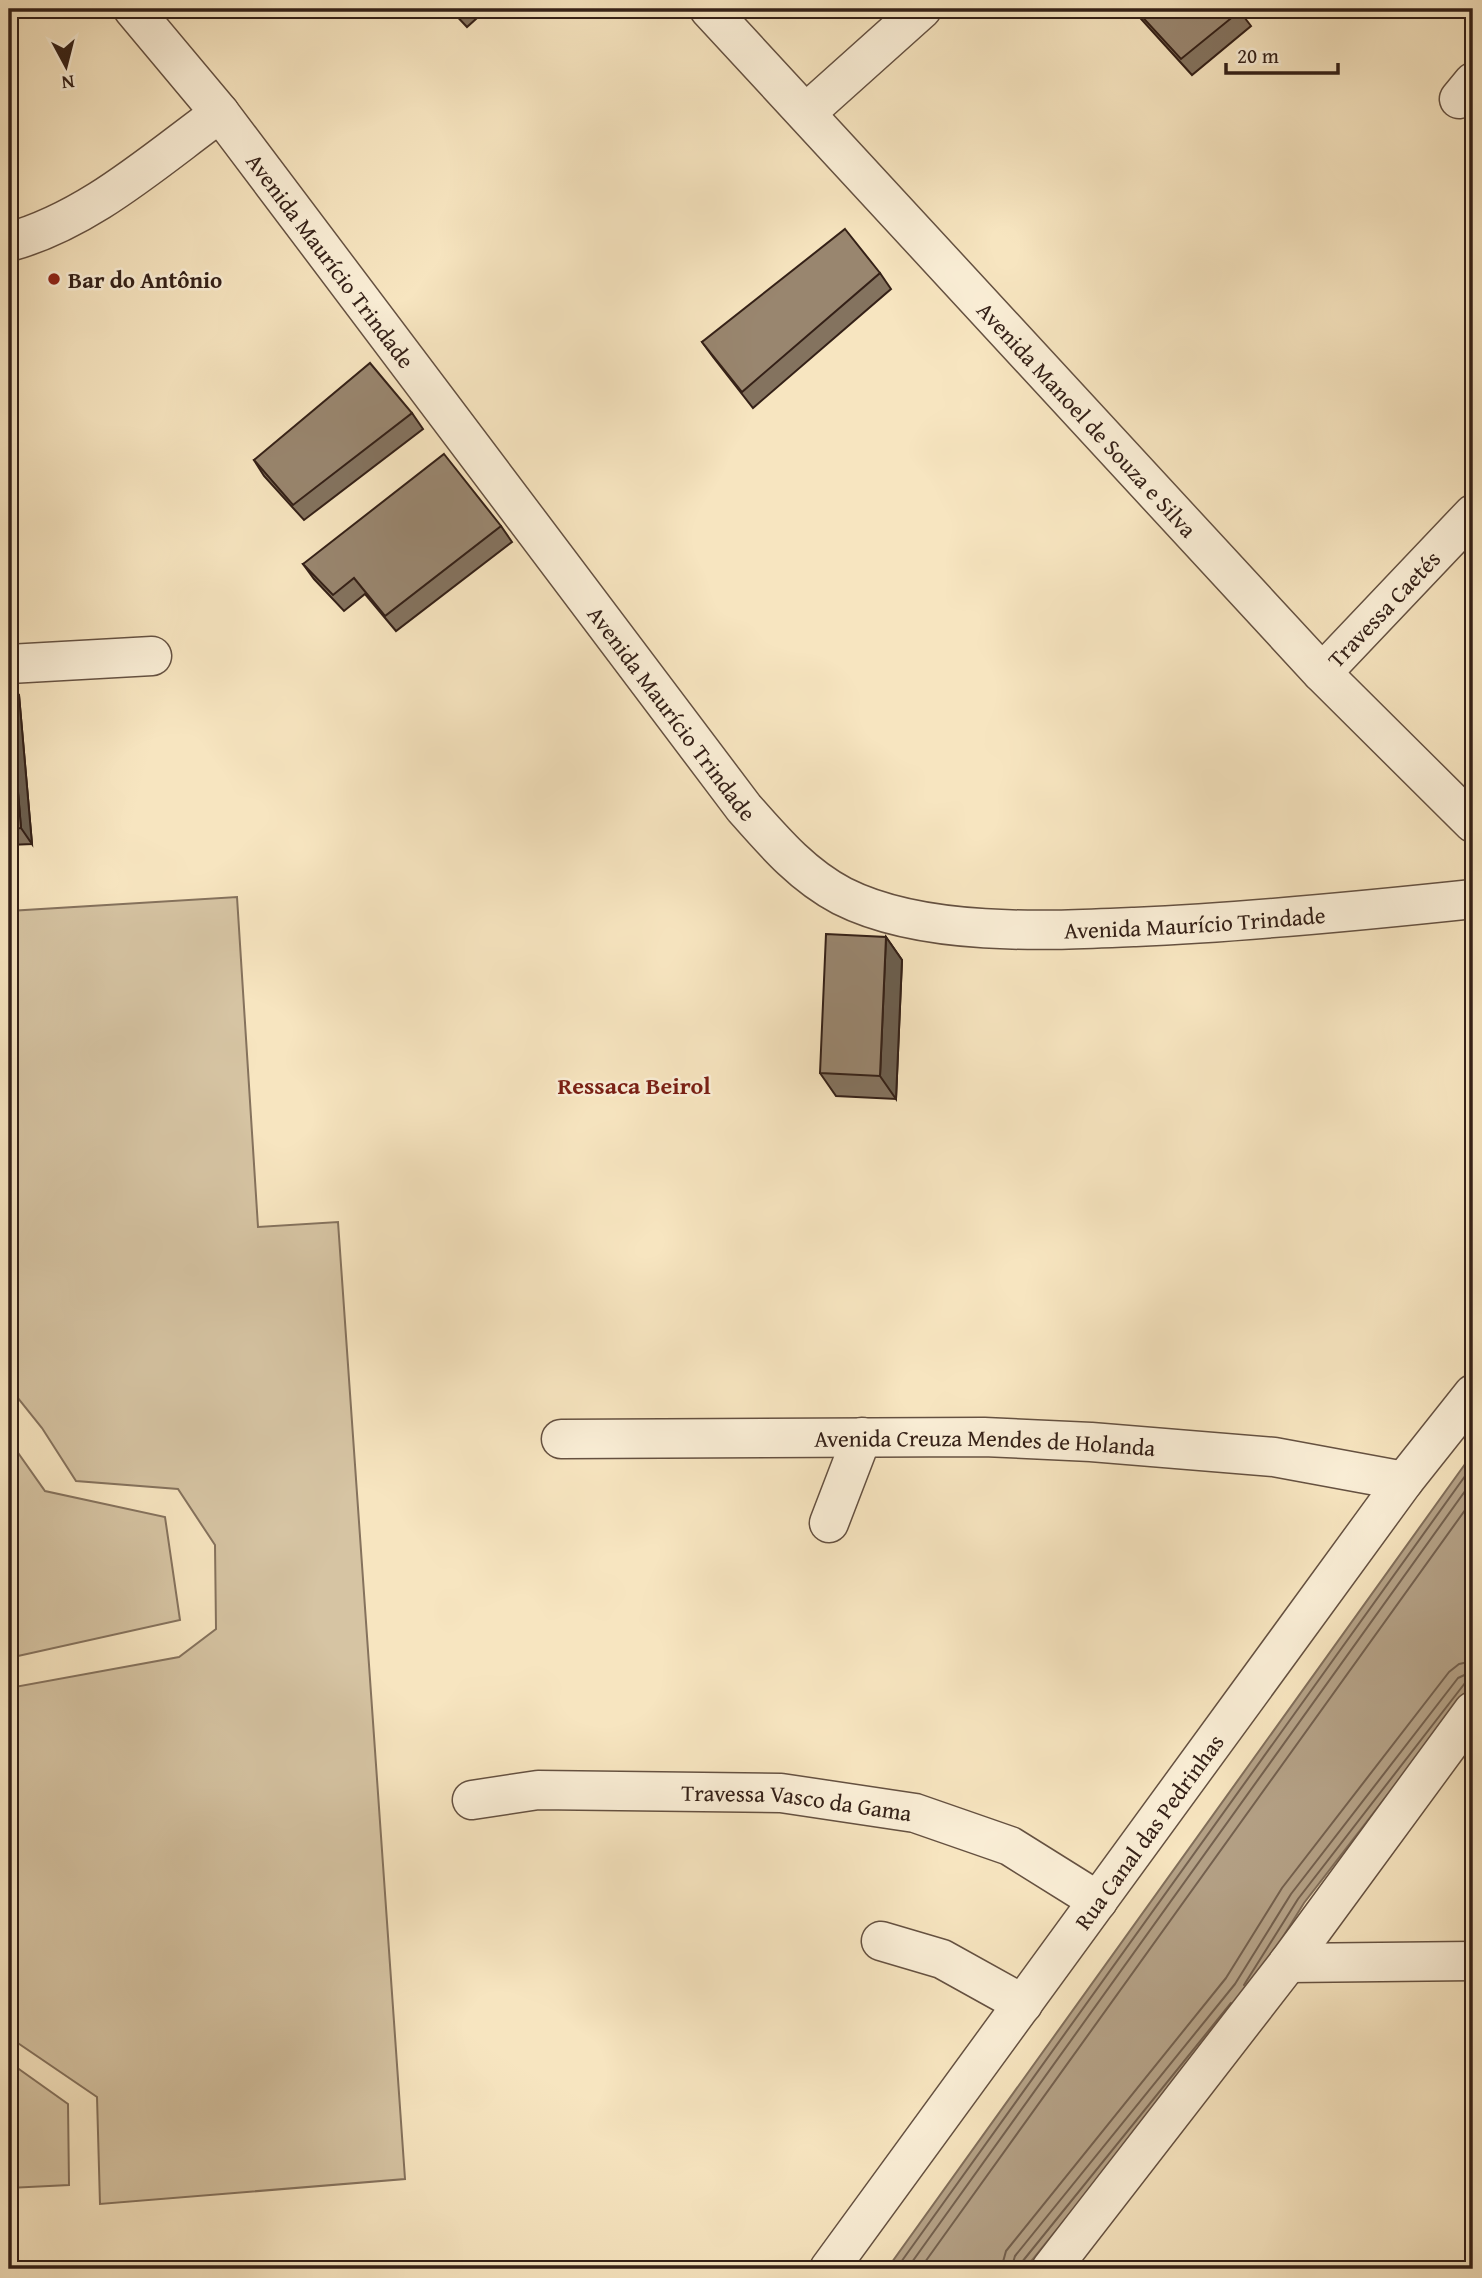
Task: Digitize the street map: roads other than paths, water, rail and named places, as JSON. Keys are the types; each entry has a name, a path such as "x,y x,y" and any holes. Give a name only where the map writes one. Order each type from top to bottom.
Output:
{"street":[{"name":"Avenida Maurício Trindade","path":"133,9 220,113 744,808 794,864 843,896 893,915 983,928 1078,930 1251,922 1473,899"},
{"name":"Avenida Manoel de Souza e Silva","path":"709,9 1322,673 1473,823"},
{"path":"806,113 922,9"},
{"path":"9,242 64,223 220,113"},
{"name":"Travessa Caetés","path":"1322,673 1473,514"},
{"path":"9,664 152,656"},
{"name":"Rua Canal das Pedrinhas","path":"829,2269 1404,1481 1473,1394"},
{"path":"829,1523 862,1437"},
{"name":"Avenida Creuza Mendes de Holanda","path":"561,1438 984,1437 1273,1457 1404,1481"},
{"path":"1051,2269 1288,1963 1473,1710"},
{"name":"Travessa Vasco da Gama","path":"472,1800 538,1790 781,1793 915,1813 1010,1846 1098,1901"},
{"path":"881,1941 942,1959 1023,2004"},
{"path":"1288,1963 1473,1961"}],"water":[{"path":"1473,1453 1473,1684 1304,1903 1248,1993 1025,2269 887,2269"}],"place":[{"name":"Bar do Antônio","path":"54,279"}],"district":[{"name":"Ressaca Beirol","path":"634,1085"}]}
